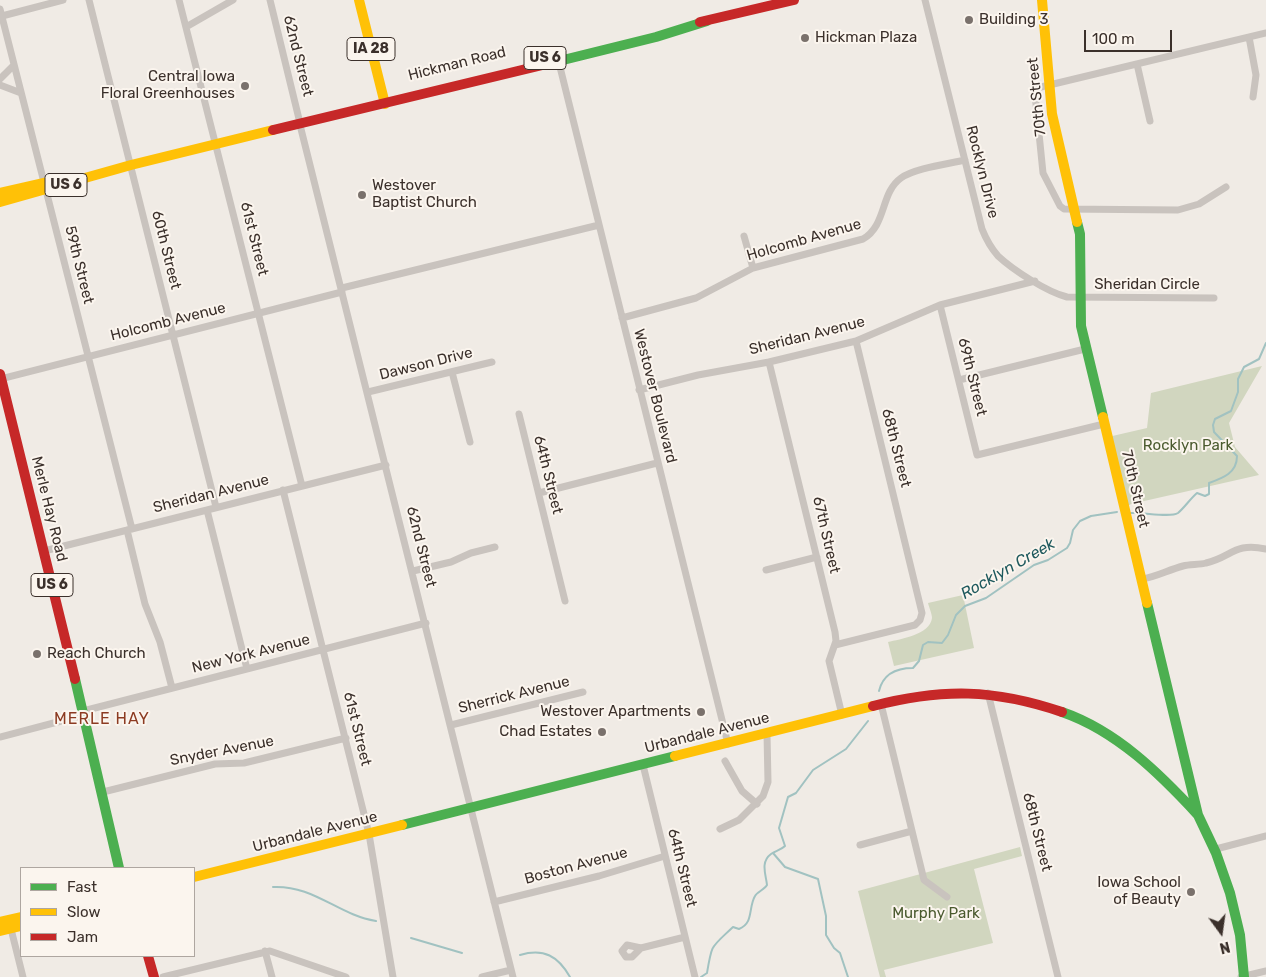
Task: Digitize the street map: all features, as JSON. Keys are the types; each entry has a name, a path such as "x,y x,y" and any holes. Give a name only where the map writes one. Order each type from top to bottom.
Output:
{"street":[{"path":"1,12 63,0"},
{"name":"60th Street","path":"89,0 216,507"},
{"name":"61st Street","path":"179,0 302,486"},
{"path":"186,26 232,0"},
{"name":"62nd Street","path":"270,0 512,973"},
{"name":"IA 28","path":"359,0 384,101"},
{"name":"Hickman Road","path":"757,8 778,0"},
{"name":"Hickman Road","path":"0,193 45,186 557,58 651,31 707,21 794,0"},
{"name":"Rocklyn Drive","path":"925,0 982,229 989,244 1002,259 1035,281 1057,294 1080,298"},
{"name":"70th Street","path":"1042,0 1055,130 1080,234 1081,326 1198,815 1216,849 1240,935 1243,977"},
{"name":"59th Street","path":"1,12 130,529 145,604 160,642 172,688"},
{"path":"1226,187 1199,204 1178,210 1064,209 1060,206 1043,173 1036,89 1266,33"},
{"path":"1249,37 1256,75 1253,97"},
{"name":"Westover Boulevard","path":"557,58 728,744"},
{"path":"1137,64 1150,121"},
{"path":"0,79 14,65"},
{"path":"0,84 21,92"},
{"name":"Holcomb Avenue","path":"622,318 696,298 753,268 863,239 877,228 890,192 901,178 914,172 965,160"},
{"name":"Hickman Road","path":"0,202 45,186"},
{"name":"Holcomb Avenue","path":"0,376 88,357 599,225"},
{"path":"744,236 753,268"},
{"name":"Sheridan Avenue","path":"639,390 706,373 769,362 856,340 940,305 1035,281"},
{"name":"Sheridan Circle","path":"1080,298 1214,298"},
{"name":"69th Street","path":"940,305 978,455 1104,424"},
{"name":"68th Street","path":"835,645 908,627 920,620 921,606 856,340"},
{"path":"959,380 1086,349"},
{"name":"Dawson Drive","path":"368,392 492,362"},
{"name":"67th Street","path":"769,362 835,632 835,645 829,661 842,715"},
{"path":"452,372 470,442"},
{"name":"Merle Hay Road","path":"0,376 84,713 119,867"},
{"name":"64th Street","path":"519,414 566,601"},
{"path":"538,493 657,463"},
{"name":"Sheridan Avenue","path":"44,551 386,465"},
{"name":"61st Street","path":"283,490 369,834 393,977"},
{"path":"207,510 247,669"},
{"path":"412,571 451,562 471,553 495,547"},
{"path":"1142,579 1159,576 1185,565 1205,564 1233,550 1249,547 1266,549"},
{"path":"766,570 816,557"},
{"name":"New York Avenue","path":"0,737 172,688 426,624"},
{"name":"Sherrick Avenue","path":"451,725 583,692"},
{"name":"68th Street","path":"988,693 1058,977"},
{"name":"Urbandale Avenue","path":"195,877 881,704 924,695 988,693 1045,704 1067,712 1101,731 1134,753 1163,778 1198,815"},
{"path":"881,704 924,880 947,897"},
{"path":"720,829 739,820 763,796 768,782 767,734"},
{"name":"Snyder Avenue","path":"103,792 215,764 244,763 346,738"},
{"path":"725,761 742,791 757,804"},
{"name":"64th Street","path":"643,765 695,977"},
{"name":"Merle Hay Road","path":"103,792 126,867"},
{"path":"860,845 912,831"},
{"path":"1216,849 1266,836"},
{"name":"Boston Avenue","path":"494,902 599,876 665,856"},
{"path":"5,925 20,918"},
{"path":"5,925 20,926"},
{"path":"5,925 22,977"},
{"path":"641,948 685,937"},
{"path":"163,977 265,951 275,952 346,977"},
{"path":"265,951 272,977"},
{"path":"141,957 146,977"},
{"path":"148,957 154,977"},
{"path":"1243,977 1266,971"},
{"path":"482,977 512,973"}],"green space":[{"name":"Rocklyn Park","path":"1262,366 1229,423 1235,447 1259,475 1131,504 1125,508 1108,437 1147,428 1151,393"},
{"path":"963,595 974,648 894,666 888,642 907,638 926,628 932,618 928,603"},
{"name":"Murphy Park","path":"1020,847 1022,856 974,869 993,943 884,970 886,977 880,977 858,891"}],"waterway":[{"name":"Rocklyn Creek","path":"1131,513 1169,515 1178,513 1197,493 1205,496 1209,494 1209,483 1224,477 1232,471 1235,467 1237,456 1214,432 1213,425 1215,419 1231,411 1238,392 1238,379 1244,367 1259,359 1266,343"},
{"name":"Rocklyn Creek","path":"879,691 884,680 891,673 913,668 919,661 923,645 928,642 942,643 948,635 956,615 965,606 986,598 1034,565 1048,560 1067,548 1073,530 1080,521 1091,516 1117,512"},
{"name":"Rocklyn Creek","path":"701,977 707,973 710,956 714,947 733,927 739,929 747,923 755,896 767,885 764,869 766,861 771,854 785,846 779,828 788,797 796,793 813,770 846,749 868,721"},
{"path":"773,853 785,867 818,879 826,916 826,935 834,948 840,953 848,977"},
{"path":"273,887 288,888 314,895 350,913 376,921"},
{"path":"411,938 462,953"},
{"path":"520,955 543,953 550,956 560,964 570,977"}],"traffic: fast":[{"path":"555,62 656,37 707,21"},
{"path":"1077,222 1080,234 1081,326 1103,417"},
{"path":"1147,603 1198,815 1216,853 1230,893 1240,935 1244,977"},
{"path":"75,679 119,867"},
{"path":"1062,712 1082,720 1119,742 1153,769 1198,815"},
{"path":"402,825 675,756"}],"traffic: slow":[{"path":"359,0 385,104"},
{"path":"1042,0 1052,114 1077,222"},
{"path":"0,202 131,165 273,130"},
{"path":"0,193 66,178"},
{"path":"1103,417 1147,603"},
{"path":"675,756 873,706"},
{"path":"195,877 402,825"},
{"path":"0,922 20,917"},
{"path":"0,931 20,926"}],"traffic: jam":[{"path":"700,22 794,0"},
{"path":"273,130 555,62"},
{"path":"0,374 75,679"},
{"path":"873,706 922,696 968,694 1014,699 1062,712"},
{"path":"148,957 154,977"}],"place":[{"name":"Building 3","path":"969,20"},
{"name":"Hickman Plaza","path":"805,38"},
{"name":"Central Iowa Floral Greenhouses","path":"245,86"},
{"name":"Westover Baptist Church","path":"362,195"},
{"name":"Reach Church","path":"37,654"},
{"name":"Westover Apartments","path":"701,712"},
{"name":"Chad Estates","path":"602,732"},
{"name":"Iowa School of Beauty","path":"1191,892"}],"district":[{"name":"MERLE HAY","path":"102,719"}]}
